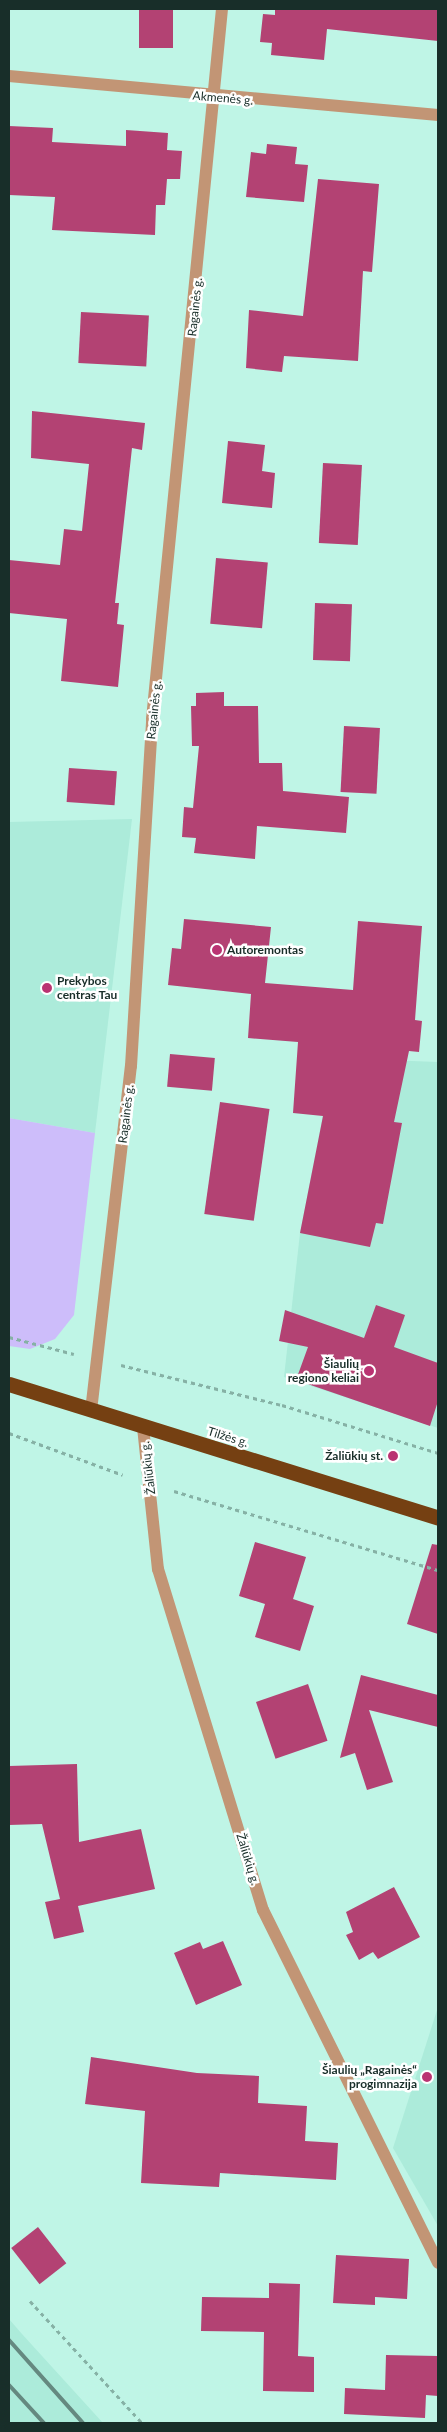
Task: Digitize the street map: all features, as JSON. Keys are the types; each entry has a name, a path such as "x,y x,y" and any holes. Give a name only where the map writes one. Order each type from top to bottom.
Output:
{"highway":[{"name":"Tilžės g.","path":"9,1384 438,1518"}],"street":[{"name":"Ragainės g.","path":"91,1411 131,1066 152,719 216,97 222,9"},
{"name":"Akmenės g.","path":"9,76 216,97 438,115"},
{"name":"Žaliūkių g.","path":"143,1427 158,1569 263,1910 438,2263"}],"path":[{"path":"9,1337 282,1405 438,1453"},
{"path":"9,1433 150,1483 438,1570"},
{"path":"30,2301 142,2423"}],"shaded area":[{"name":"Prekybos centras Tau","path":"132,819 95,1133 9,1118 9,822"},
{"name":"Šiaulių regiono keliai","path":"334,1058 438,1062 438,1428 284,1377 300,1233"},
{"path":"9,1118 95,1133 74,1315 55,1339 30,1349 9,1346"},
{"name":"Šiaulių „Ragainės“ progimnazija","path":"438,2007 438,2226 393,2148"},
{"path":"9,2319 22,2334 103,2423 9,2423"}],"building":[{"path":"139,9 173,9 173,48 139,48"},
{"path":"275,9 438,9 438,41 327,29 324,60 271,55 272,43 260,42 263,14 275,15"},
{"path":"9,126 53,128 52,142 126,146 126,130 168,133 167,150 182,151 180,179 167,179 165,205 156,205 155,235 52,230 55,197 9,195"},
{"path":"267,144 297,147 295,164 308,165 304,202 246,197 251,152 266,154"},
{"path":"318,179 379,184 372,272 363,271 358,361 284,356 282,372 246,368 249,310 303,316"},
{"path":"81,312 149,316 146,366 78,363"},
{"path":"32,411 145,423 142,450 132,448 115,603 119,603 117,624 124,625 118,687 61,681 67,619 9,613 9,560 60,565 64,529 82,531 89,464 31,458"},
{"path":"228,441 265,445 262,471 275,473 272,508 222,503"},
{"path":"323,463 362,465 358,545 319,543"},
{"path":"216,558 268,563 262,628 210,624"},
{"path":"315,603 352,604 350,661 313,660"},
{"path":"224,692 224,706 258,706 259,763 282,763 283,791 349,797 346,833 257,826 255,859 194,853 196,838 182,837 184,807 193,808 199,746 192,746 191,706 196,706 196,693"},
{"path":"344,726 380,728 376,794 341,792"},
{"path":"69,768 117,771 115,805 67,802"},
{"path":"184,919 271,927 265,983 353,990 358,921 422,926 415,1020 422,1021 419,1052 409,1051 394,1122 402,1123 383,1224 376,1223 370,1247 300,1233 323,1116 293,1113 298,1042 248,1038 251,994 168,985 172,948 181,949"},
{"path":"170,1054 215,1058 212,1091 167,1087"},
{"path":"220,1102 270,1109 254,1221 204,1214"},
{"name":"Šiaulių regiono keliai","path":"376,1305 405,1315 394,1347 438,1363 438,1401 430,1426 296,1380 308,1347 279,1341 285,1310 364,1338"},
{"path":"255,1542 306,1557 293,1599 314,1606 300,1651 255,1637 265,1604 239,1596"},
{"path":"432,1544 438,1545 438,1634 407,1624"},
{"path":"361,1675 438,1695 438,1727 369,1710 393,1782 367,1790 355,1753 340,1758"},
{"path":"308,1684 328,1741 276,1759 256,1702"},
{"path":"77,1764 79,1842 141,1829 155,1889 78,1906 84,1932 54,1939 45,1902 60,1899 42,1824 9,1825 9,1766"},
{"path":"394,1887 420,1937 378,1959 373,1952 359,1960 346,1935 353,1932 346,1912"},
{"path":"223,1941 242,1985 196,2005 174,1953 200,1942 203,1949"},
{"path":"91,2057 197,2073 259,2076 258,2103 307,2106 305,2141 338,2143 336,2180 220,2173 219,2187 141,2183 145,2111 85,2104"},
{"path":"38,2227 66,2263 40,2284 11,2248"},
{"path":"336,2255 409,2259 407,2299 375,2297 375,2305 333,2303"},
{"path":"269,2283 300,2284 298,2356 314,2357 314,2392 263,2391 264,2332 201,2331 202,2297 269,2298"},
{"path":"386,2355 438,2356 438,2396 426,2395 425,2418 344,2414 345,2388 385,2390"}],"railway":[{"path":"9,2340 83,2423"},
{"path":"9,2385 44,2423"}],"place":[{"name":"Autoremontas","path":"217,950"},
{"name":"Prekybos centras Tau","path":"47,988"},
{"name":"Šiaulių regiono keliai","path":"369,1371"},
{"name":"Žaliūkių st.","path":"393,1456"},
{"name":"Šiaulių „Ragainės“ progimnazija","path":"427,2077"}]}
